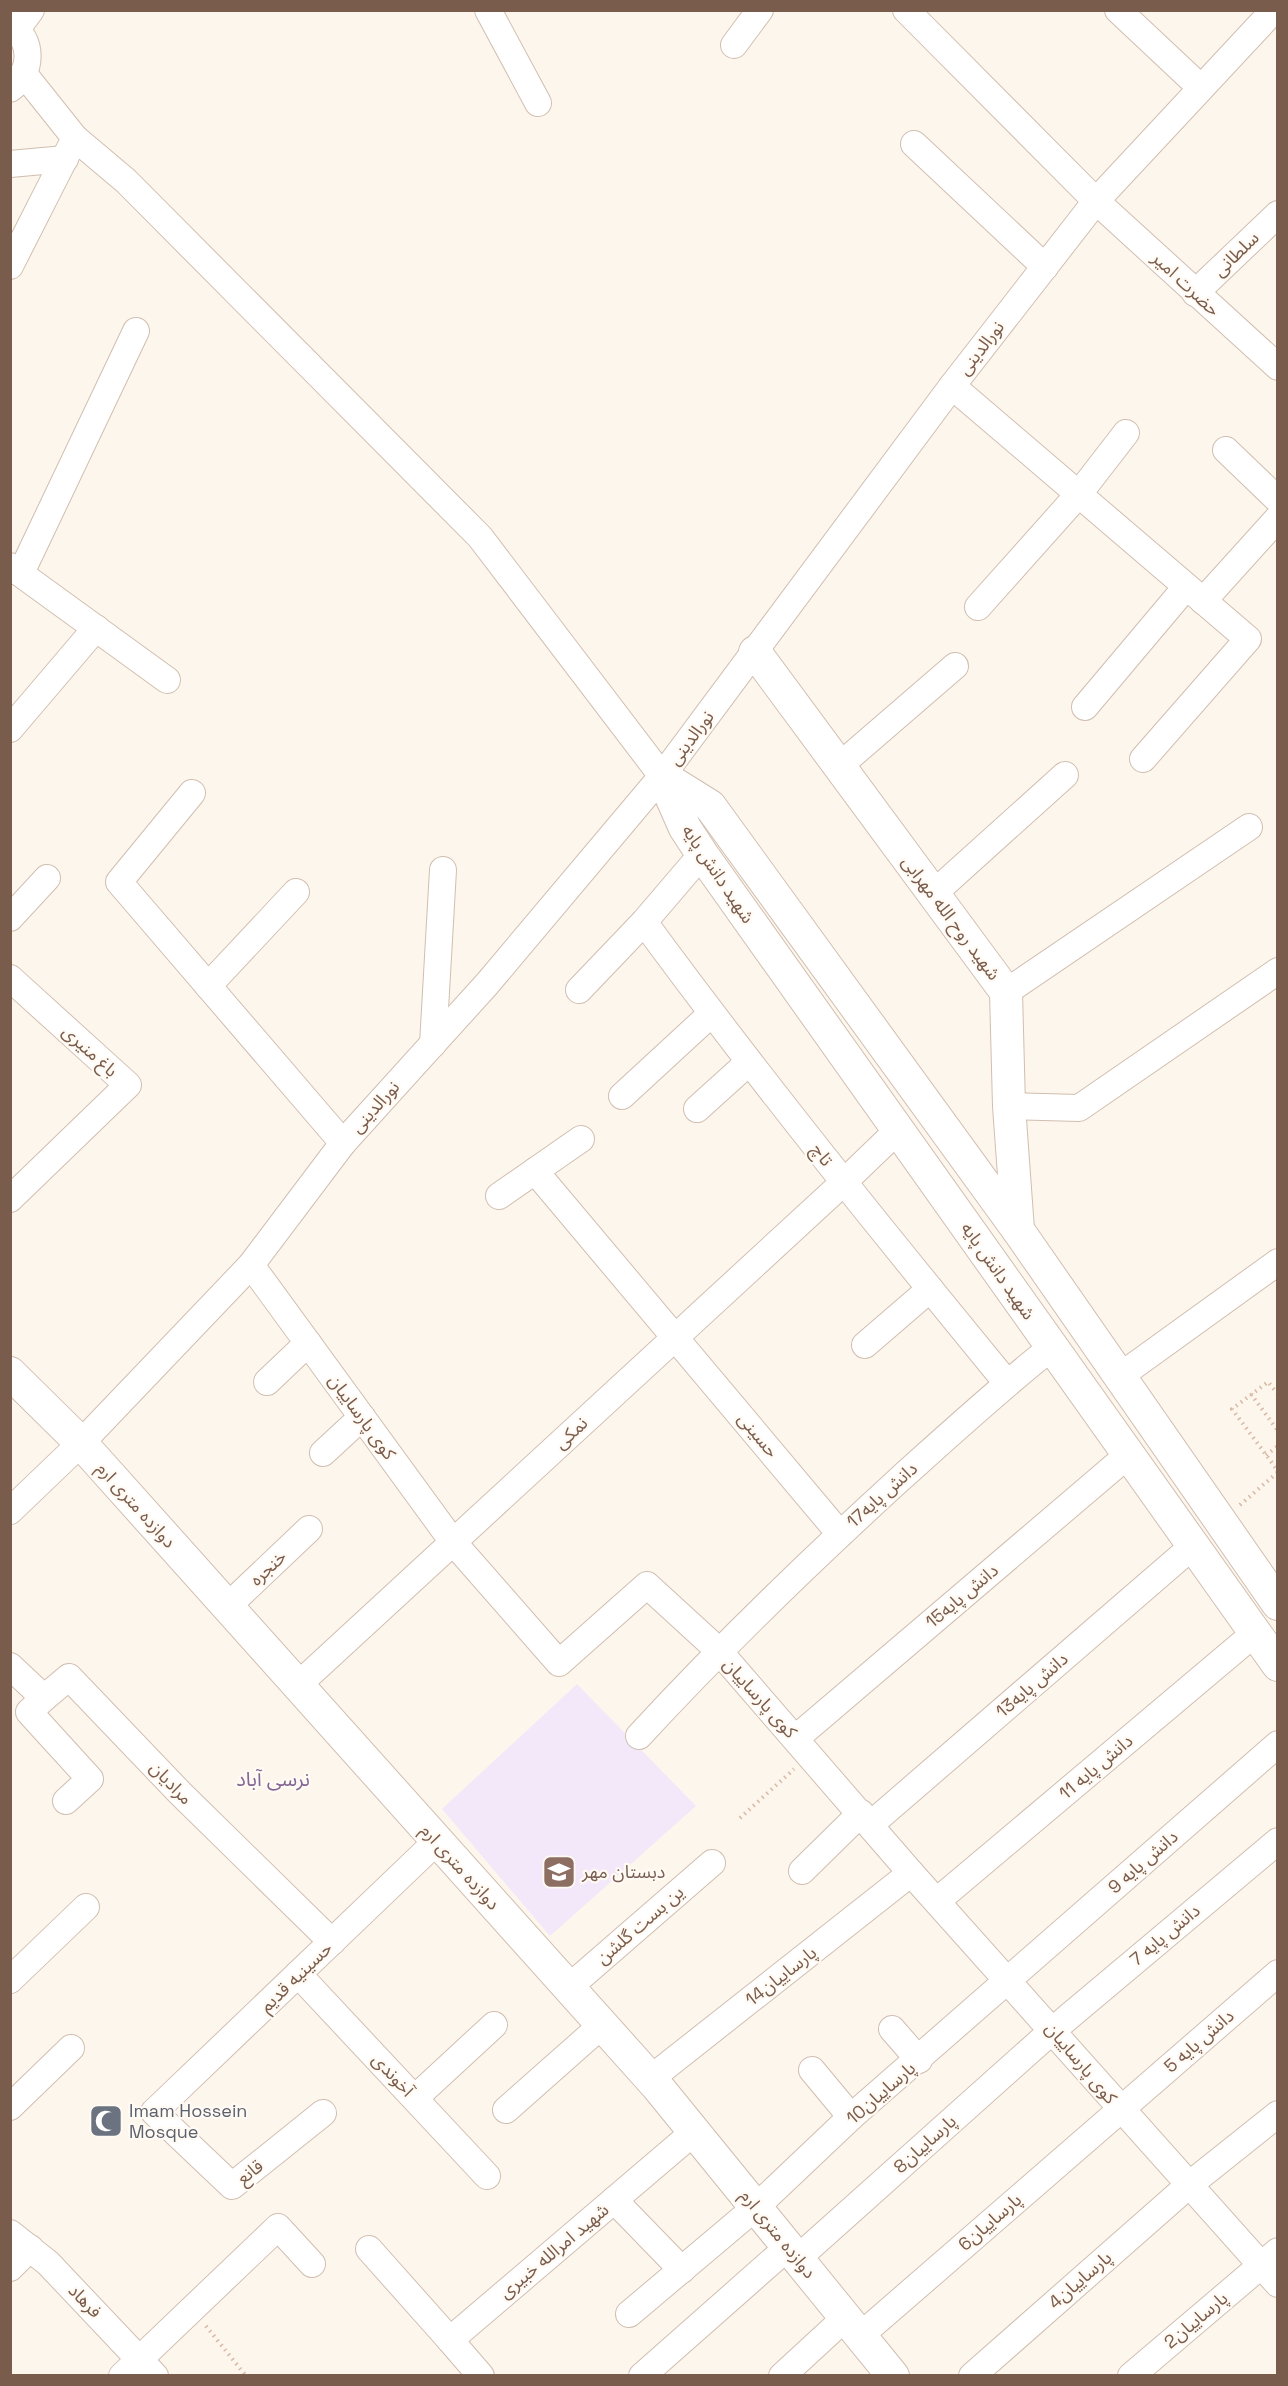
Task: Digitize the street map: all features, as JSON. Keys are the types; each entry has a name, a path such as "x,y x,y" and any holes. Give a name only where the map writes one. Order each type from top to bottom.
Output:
{"street":[{"path":"488,10 538,104"},
{"path":"734,45 760,10"},
{"name":"حضرت امیر","path":"906,10 1096,201 1278,367"},
{"path":"1118,10 1201,88"},
{"name":"نورالدینی","path":"10,1511 81,1443 251,1265 343,1143 487,984 662,776 952,386 1096,201 1274,10"},
{"path":"16,17 28,50 17,82 70,148 126,181 480,537 662,776"},
{"path":"914,144 1045,267"},
{"path":"10,164 70,148"},
{"path":"10,266 70,148"},
{"name":"سلطانی","path":"1196,293 1278,214"},
{"path":"136,332 16,570 167,680"},
{"path":"952,386 1248,639 1143,759"},
{"path":"978,607 1078,495 1125,433"},
{"path":"1226,450 1278,500"},
{"path":"1085,707 1195,594 1278,518"},
{"path":"10,729 96,628"},
{"name":"شهید روح الله مهرابی","path":"755,652 1006,992 1009,1106 1018,1230"},
{"path":"838,767 955,666"},
{"path":"933,894 1065,775"},
{"name":"شهید دانش پایه","path":"662,776 685,828 702,854 1278,1665"},
{"name":"شهید دانش پایه","path":"662,776 710,806 1018,1230 1278,1604"},
{"path":"192,793 119,882 343,1143"},
{"path":"1006,992 1249,827"},
{"path":"579,990 644,922 702,854"},
{"path":"433,1044 443,870"},
{"path":"10,918 47,878"},
{"path":"208,986 296,892"},
{"name":"تاچ","path":"644,922 711,1014 1007,1383"},
{"path":"1009,1106 1079,1108 1278,971"},
{"name":"باغ منیری","path":"10,978 128,1085 10,1199"},
{"path":"622,1096 711,1014"},
{"path":"697,1108 749,1062"},
{"name":"نمکی","path":"298,1684 898,1130"},
{"path":"499,1196 581,1139"},
{"name":"حسینی","path":"535,1171 840,1534"},
{"path":"985,1253 1018,1230"},
{"path":"1120,1376 1278,1262"},
{"name":"کوی پارساییان","path":"251,1265 453,1542 559,1663 646,1585 718,1650 1189,2185 1269,2258 1278,2284"},
{"path":"865,1345 930,1288"},
{"path":"267,1382 308,1343"},
{"name":"دانش پایه17","path":"639,1736 718,1650 840,1534 1007,1383 1052,1347"},
{"name":"دوازده متری ارم","path":"10,1373 81,1443 650,2079 893,2376"},
{"path":"323,1453 362,1417"},
{"name":"دانش پایه15","path":"803,1746 1128,1455"},
{"name":"خنجره","path":"228,1606 309,1529"},
{"name":"دانش پایه13","path":"802,1871 1194,1545"},
{"name":"دانش پایه 11","path":"937,1901 1255,1633"},
{"path":"10,1666 44,1698 29,1712 90,1779 66,1801"},
{"name":"مرادیان","path":"44,1698 69,1677 180,1792 332,1942"},
{"name":"دانش پایه 9","path":"1008,1980 1278,1744"},
{"name":"حسینیه قدیم","path":"154,2112 437,1841"},
{"name":"دانش پایه 7","path":"1053,2030 1278,1841"},
{"name":"ین بست گلشن","path":"568,1988 712,1863"},
{"name":"پارساییان14","path":"650,2079 912,1873"},
{"path":"13,1971 86,1906"},
{"name":"دانش پایه 5","path":"1120,2109 1278,1973"},
{"name":"آخوندی","path":"298,1974 487,2176"},
{"name":"پارساییان10","path":"629,2314 756,2207 851,2117 1008,1980"},
{"path":"415,2098 494,2025"},
{"path":"506,2110 602,2025"},
{"path":"892,2028 919,2060"},
{"name":"پارساییان8","path":"642,2376 793,2253 1053,2030"},
{"path":"10,2108 71,2048"},
{"path":"812,2070 851,2117"},
{"name":"پارساییان6","path":"782,2376 853,2326 1120,2109"},
{"name":"قانع","path":"154,2112 232,2186 323,2113"},
{"name":"پارساییان4","path":"972,2376 1189,2185 1278,2114"},
{"name":"شهید امرالله خبیری","path":"450,2340 694,2132"},
{"path":"614,2200 682,2270"},
{"path":"122,2376 148,2367 192,2309 278,2227 312,2264"},
{"name":"فرهاد","path":"10,2233 48,2263 148,2367"},
{"path":"10,2268 30,2248"},
{"path":"369,2249 481,2376"},
{"name":"پارساییان2","path":"1131,2376 1269,2258"}],"path":[{"path":"1278,1394 1268,1382 1232,1409 1278,1471"},
{"path":"1251,1394 1278,1431"},
{"path":"1266,1455 1278,1446"},
{"path":"740,1818 803,1746"},
{"path":"192,2309 246,2376"}],"shaded area":[{"name":"دبستان مهر","path":"577,1684 696,1806 550,1936 442,1809"}],"place":[{"name":"دبستان مهر","path":"559,1872"},
{"name":"Imam Hossein Mosque","path":"106,2121"}],"district":[{"name":"نرسی آباد","path":"273,1779"}]}
